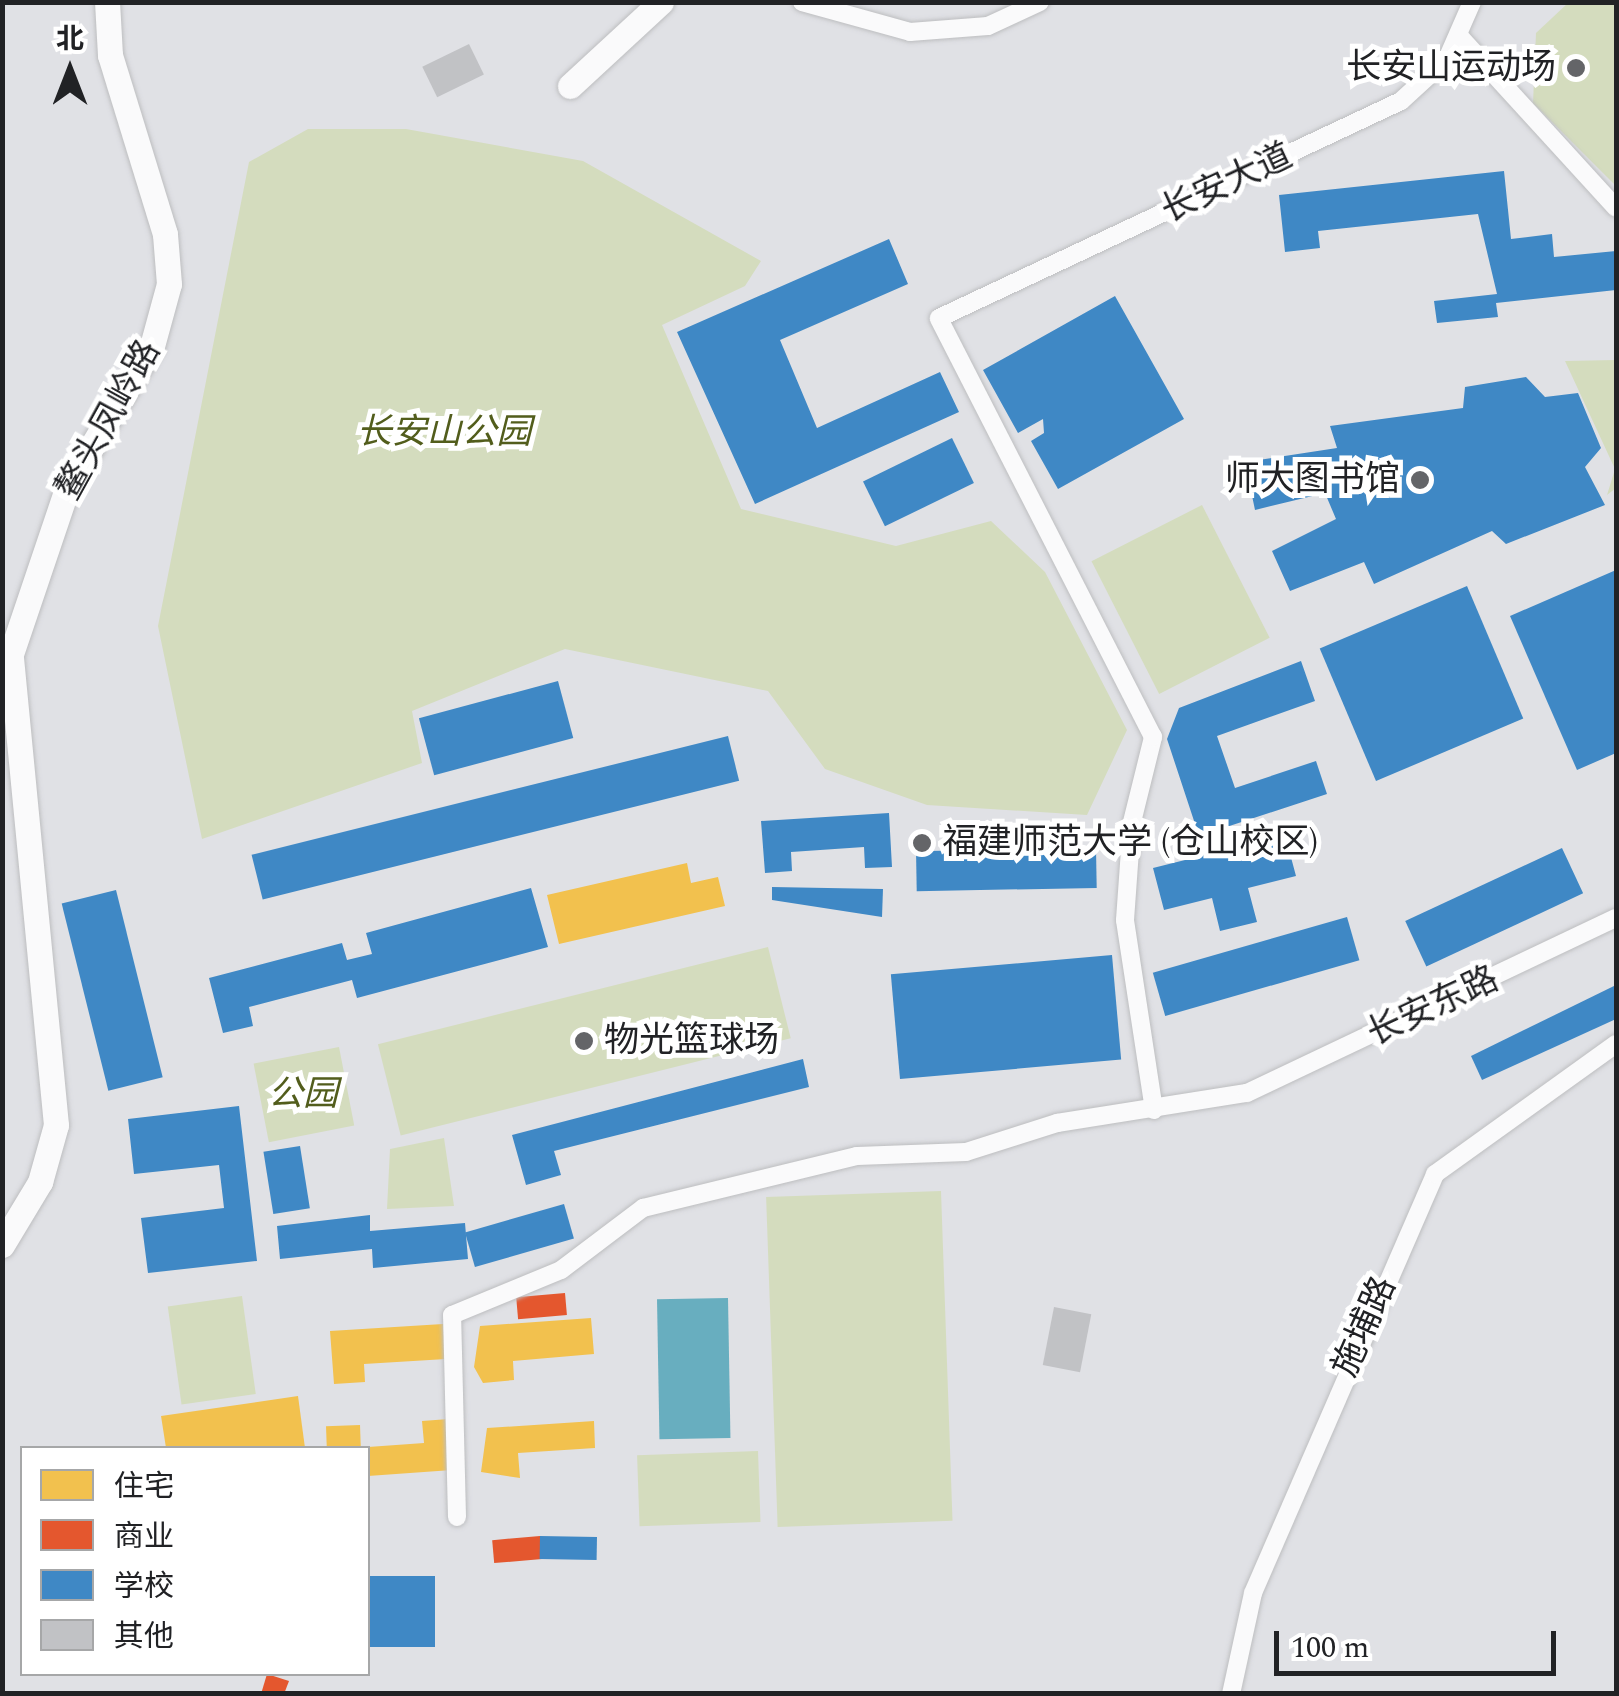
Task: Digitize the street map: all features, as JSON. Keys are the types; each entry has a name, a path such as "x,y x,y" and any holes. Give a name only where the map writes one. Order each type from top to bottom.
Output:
{"street":[{"name":"鳌头凤岭路","path":"2,1245 40,1182 56,1126 11,654 68,486 152,346 169,284 165,234 110,55 108,2"},
{"path":"570,86 661,2"},
{"path":"802,2 910,32 988,26 1040,2"},
{"name":"长安大道","path":"1154,1110 1125,920 1132,822 1153,737 939,318 1392,106 1432,77 1460,38 1472,2"},
{"path":"1460,38 1616,208"},
{"name":"长安东路","path":"457,1517 452,1315 561,1270 643,1208 858,1156 966,1152 1057,1123 1247,1093 1616,918"},
{"name":"施埔路","path":"1231,1694 1253,1593 1435,1174 1616,1044"}],"green space":[{"name":"长安山运动场","path":"1568,3 1616,3 1616,186 1533,103 1536,33"},
{"name":"长安山公园","path":"308,129 406,129 583,161 761,261 745,286 662,325 741,509 896,546 991,521 1045,572 1127,730 1087,815 927,805 825,769 768,691 565,649 412,711 422,763 202,839 158,626 249,162"},
{"path":"1616,360 1616,488 1607,495 1615,469 1565,361"},
{"path":"1202,505 1270,638 1159,694 1092,561"},
{"name":"物光篮球场","path":"768,947 791,1038 401,1135 378,1044"},
{"name":"公园","path":"339,1047 354,1126 269,1142 254,1064"},
{"path":"444,1138 454,1206 387,1209 390,1149"},
{"path":"941,1191 953,1521 778,1527 766,1197"},
{"path":"242,1296 256,1394 182,1404 168,1306"},
{"path":"758,1451 760,1522 640,1526 637,1455"}],"water":[{"path":"728,1298 730,1438 659,1439 657,1299"}],"building: 住宅":[{"path":"687,863 691,883 718,877 725,906 559,944 547,895"},
{"path":"591,1318 594,1354 513,1361 514,1380 483,1383 474,1367 480,1326"},
{"path":"443,1324 446,1359 364,1364 365,1382 334,1384 330,1331"},
{"path":"298,1396 305,1446 166,1446 161,1416"},
{"path":"449,1419 452,1470 370,1476 370,1447 424,1443 422,1421"},
{"path":"594,1421 595,1448 518,1453 520,1478 481,1472 487,1428"},
{"path":"360,1425 361,1446 327,1446 326,1426"}],"building: 商业":[{"path":"565,1293 567,1315 518,1319 516,1297"},
{"path":"540,1536 542,1559 494,1563 492,1540"},
{"path":"266,1676 289,1681 284,1694 261,1694"}],"building: 学校":[{"path":"1504,171 1511,239 1552,234 1554,257 1616,251 1616,290 1496,303 1498,317 1437,323 1434,301 1497,294 1478,214 1318,231 1320,248 1285,252 1279,195"},
{"path":"889,239 908,284 780,340 817,428 940,372 959,412 755,504 677,332"},
{"path":"1115,296 1184,419 1058,489 1031,441 1044,433 1043,419 1018,433 983,370"},
{"name":"师大图书馆","path":"1526,377 1545,397 1578,393 1601,448 1585,467 1605,505 1506,544 1492,531 1374,584 1364,562 1290,591 1272,551 1336,519 1325,493 1255,510 1245,462 1337,448 1330,426 1463,408 1465,387"},
{"path":"952,438 974,483 885,526 863,481"},
{"path":"1616,570 1616,753 1577,770 1510,616"},
{"path":"1467,586 1523,719 1376,781 1320,649"},
{"path":"1301,661 1315,701 1217,736 1235,788 1316,761 1327,794 1199,836 1167,739 1179,708"},
{"path":"558,681 573,738 434,775 419,718"},
{"path":"728,736 739,781 263,899 252,855"},
{"path":"889,813 892,867 865,868 864,847 791,852 792,871 765,873 761,821"},
{"path":"1285,835 1296,876 1248,888 1257,922 1220,931 1212,898 1164,910 1153,868"},
{"path":"1096,848 1097,888 917,891 916,851"},
{"path":"1562,848 1583,893 1426,966 1405,921"},
{"path":"772,887 883,889 882,917 772,900"},
{"path":"531,888 548,947 357,998 352,980 249,1007 253,1026 223,1033 209,978 342,943 347,960 372,954 366,933"},
{"path":"116,890 163,1077 108,1091 62,904"},
{"path":"1347,917 1359,960 1165,1016 1153,973"},
{"path":"1112,955 1121,1060 900,1079 891,974"},
{"path":"1616,985 1616,1019 1482,1080 1471,1056"},
{"path":"803,1059 809,1087 554,1151 561,1175 526,1185 512,1135"},
{"path":"239,1106 257,1261 148,1273 141,1218 224,1208 219,1165 134,1174 128,1119"},
{"path":"300,1146 310,1208 273,1214 263,1152"},
{"path":"564,1204 574,1239 475,1267 465,1232"},
{"path":"370,1215 370,1231 465,1223 468,1259 373,1268 372,1249 280,1259 277,1226"},
{"path":"540,1536 597,1537 597,1560 540,1559"},
{"path":"370,1576 435,1576 435,1647 370,1647"}],"building: 其他":[{"path":"469,44 484,75 437,97 422,67"},
{"path":"1054,1307 1091,1314 1080,1372 1043,1365"}],"place":[{"name":"长安山运动场","path":"1576,68"},
{"name":"师大图书馆","path":"1420,480"},
{"name":"福建师范大学 (仓山校区)","path":"922,843"},
{"name":"物光篮球场","path":"584,1041"}]}
